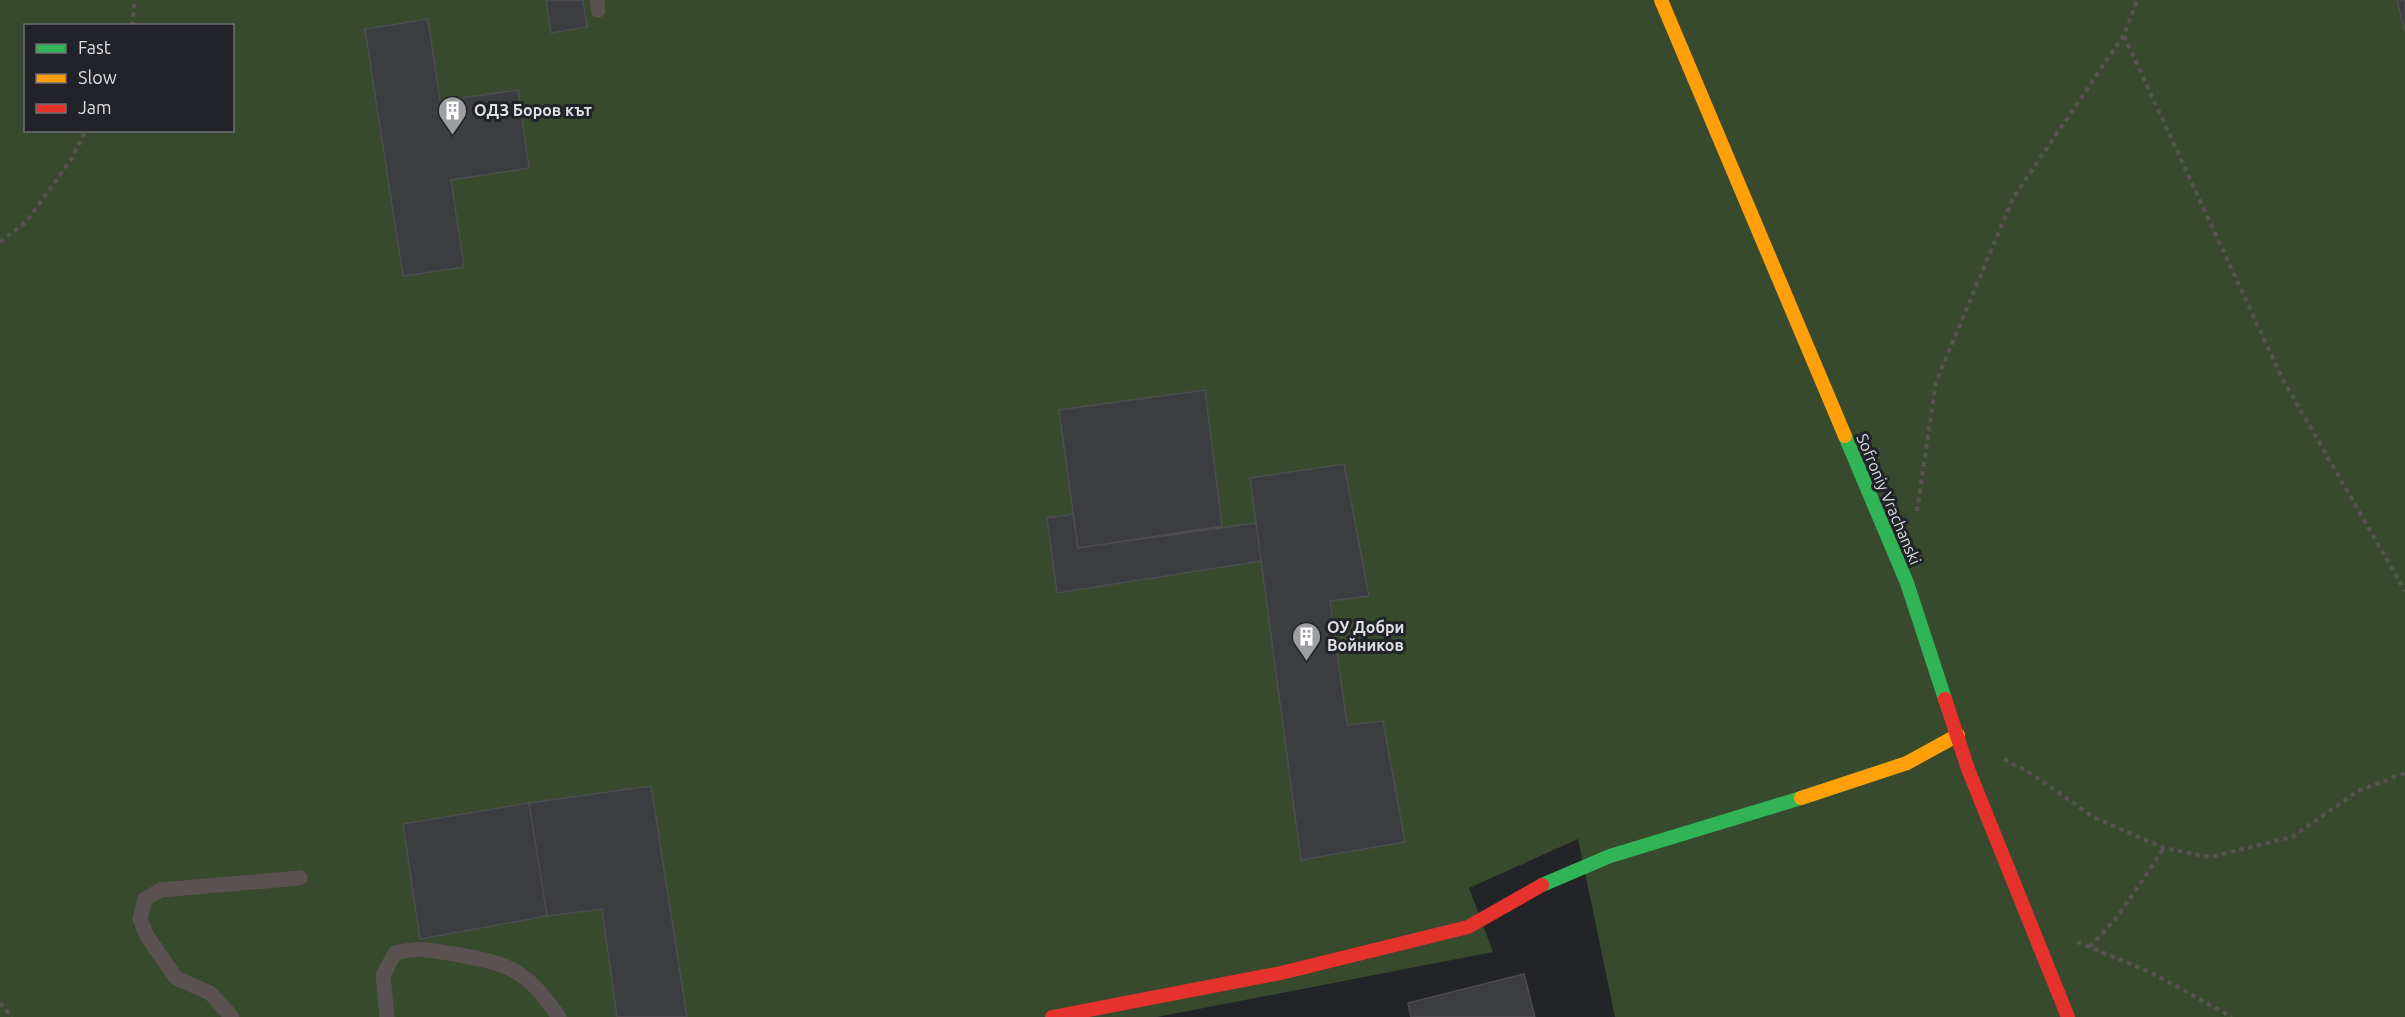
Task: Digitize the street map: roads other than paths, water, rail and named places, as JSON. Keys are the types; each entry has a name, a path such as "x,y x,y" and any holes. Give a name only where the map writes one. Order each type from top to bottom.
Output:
{"street":[{"name":"Sofroniy Vrachanski","path":"1661,0 1907,583 1968,769 2068,1017"},
{"path":"1056,1016 1281,972 1468,927 1528,891 1610,856 1740,818 1907,763 1958,735"}],"lane":[{"path":"232,1017 210,993 176,978 147,936 140,919 145,899 161,890 300,878"},
{"path":"387,1017 383,975 395,953 421,947 481,957 509,966 538,987 559,1017"},
{"path":"1039,1017 1056,1016"}],"place":[{"name":"ОДЗ Боров кът","path":"453,136"},
{"name":"ОУ Добри Войников","path":"1306,662"}]}
